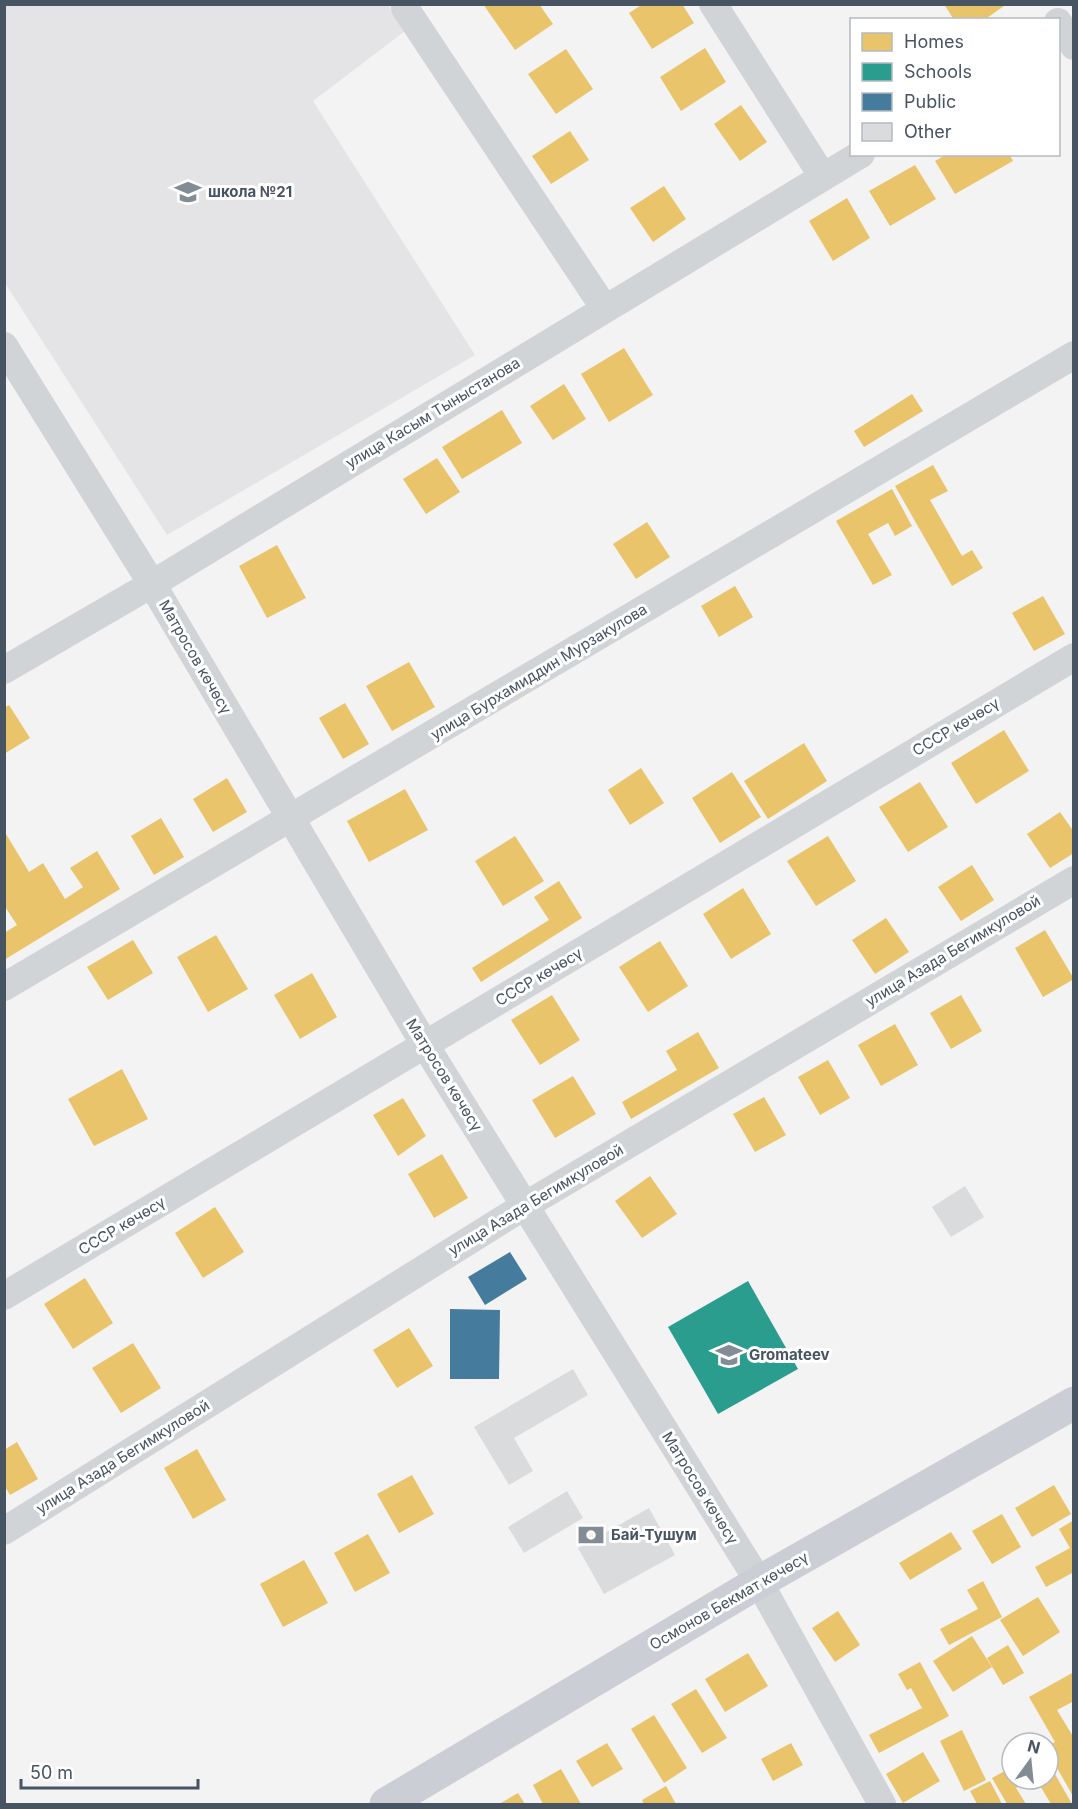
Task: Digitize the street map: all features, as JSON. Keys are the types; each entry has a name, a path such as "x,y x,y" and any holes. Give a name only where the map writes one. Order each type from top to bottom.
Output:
{"main road":[{"name":"Осмонов Бекмат көчөсү","path":"386,1804 759,1582 1074,1403"}],"street":[{"path":"713,4 823,177"},
{"path":"1047,4 1056,18"},
{"path":"405,8 605,309"},
{"name":"улица Касым Тыныстанова","path":"4,670 152,584 858,156"},
{"name":"Матросов көчөсү","path":"4,346 152,584 425,1045 759,1582 882,1804"},
{"name":"улица Бурхамиддин Мурзакулова","path":"4,987 1074,355"},
{"name":"СССР көчөсү","path":"4,1296 1074,657"},
{"name":"улица Азада Бегимкуловой","path":"4,1532 526,1205 1074,880"}],"shaded area":[{"name":"школа №21","path":"5,5 388,5 405,31 313,101 475,355 167,535 5,283"}],"building: Homes":[{"path":"483,4 539,4 553,24 515,50"},
{"path":"643,4 682,4 694,23 652,49 629,13"},
{"path":"944,4 1003,4 1004,6 987,18 953,18"},
{"path":"705,48 726,82 681,111 660,77"},
{"path":"566,49 593,89 556,114 528,74"},
{"path":"741,105 767,142 740,161 714,124"},
{"path":"570,131 589,160 551,184 532,156"},
{"path":"944,156 1010,156 1013,161 955,194 935,161"},
{"path":"915,165 936,199 890,226 869,191"},
{"path":"664,186 686,219 653,242 630,208"},
{"path":"847,198 870,238 833,261 809,221"},
{"path":"624,348 653,395 609,422 581,374"},
{"path":"564,384 586,419 553,440 530,406"},
{"path":"912,394 923,411 864,447 854,431"},
{"path":"502,410 522,443 462,479 442,447"},
{"path":"437,458 460,492 426,514 403,479"},
{"path":"933,465 948,491 930,500 962,556 972,550 983,568 952,586 895,486"},
{"path":"892,489 912,526 895,536 888,523 868,534 892,575 873,585 836,521"},
{"path":"647,522 670,557 636,579 613,544"},
{"path":"277,545 306,598 267,618 239,566"},
{"path":"735,586 753,617 719,637 701,606"},
{"path":"1043,596 1065,634 1034,651 1012,613"},
{"path":"409,662 435,707 392,731 366,686"},
{"path":"345,703 369,744 343,759 319,718"},
{"path":"9,705 30,738 4,754 4,708"},
{"path":"1004,730 1029,771 976,804 951,763"},
{"path":"804,743 827,781 768,819 744,781"},
{"path":"641,768 664,803 630,825 608,790"},
{"path":"732,772 761,817 720,843 692,798"},
{"path":"227,778 247,812 213,832 193,799"},
{"path":"920,782 948,827 908,852 879,807"},
{"path":"405,789 428,830 369,862 347,821"},
{"path":"1060,812 1074,832 1074,853 1050,868 1027,834"},
{"path":"161,818 184,857 154,875 131,836"},
{"path":"6,834 29,872 43,863 65,899 83,887 70,868 97,851 120,889 4,960 4,933 17,925 4,905"},
{"path":"515,836 544,881 503,906 475,861"},
{"path":"828,836 856,881 816,906 787,861"},
{"path":"972,865 994,900 961,921 938,887"},
{"path":"559,881 582,918 481,982 472,968 549,920 534,897"},
{"path":"743,888 771,934 731,959 703,914"},
{"path":"886,918 909,952 875,974 852,940"},
{"path":"1045,930 1074,979 1043,997 1015,948"},
{"path":"216,935 248,989 208,1012 177,957"},
{"path":"133,940 153,973 108,1000 87,967"},
{"path":"660,941 688,986 648,1012 619,967"},
{"path":"312,973 337,1017 300,1039 274,995"},
{"path":"552,995 580,1040 540,1065 511,1020"},
{"path":"961,995 982,1031 951,1049 930,1013"},
{"path":"895,1024 918,1065 881,1086 858,1045"},
{"path":"698,1032 719,1068 631,1119 622,1102 677,1070 666,1051"},
{"path":"828,1060 850,1098 820,1115 798,1077"},
{"path":"122,1069 148,1119 94,1146 68,1099"},
{"path":"573,1076 596,1114 555,1138 532,1100"},
{"path":"764,1097 786,1135 755,1152 733,1114"},
{"path":"403,1098 426,1136 398,1156 373,1115"},
{"path":"442,1154 468,1198 434,1218 408,1174"},
{"path":"650,1176 677,1214 642,1238 615,1201"},
{"path":"215,1207 244,1252 203,1278 175,1233"},
{"path":"85,1278 113,1323 73,1349 44,1304"},
{"path":"409,1328 433,1366 397,1388 373,1350"},
{"path":"133,1343 161,1388 121,1413 92,1368"},
{"path":"17,1442 38,1479 10,1495 4,1485 4,1450"},
{"path":"197,1449 226,1500 193,1519 164,1468"},
{"path":"412,1475 434,1514 399,1533 377,1494"},
{"path":"1054,1485 1071,1514 1032,1537 1015,1508"},
{"path":"1002,1514 1021,1547 992,1564 972,1531"},
{"path":"1074,1520 1074,1572 1046,1587 1035,1567 1070,1548 1059,1529"},
{"path":"951,1532 962,1549 910,1580 899,1563"},
{"path":"368,1534 390,1573 355,1592 334,1553"},
{"path":"304,1560 328,1603 283,1627 260,1584"},
{"path":"983,1581 1002,1617 949,1645 940,1629 978,1609 967,1590"},
{"path":"1038,1597 1060,1632 1023,1656 1000,1620"},
{"path":"838,1611 860,1645 835,1662 812,1628"},
{"path":"972,1636 992,1667 953,1692 933,1661"},
{"path":"1008,1645 1024,1673 1003,1685 987,1658"},
{"path":"748,1653 768,1686 725,1712 705,1679"},
{"path":"920,1662 949,1716 879,1753 869,1735 922,1708 911,1688 907,1690 898,1674"},
{"path":"1074,1672 1074,1701 1057,1710 1074,1738 1074,1798 1060,1773 1060,1731 1049,1731 1029,1697"},
{"path":"696,1689 727,1738 702,1753 671,1704"},
{"path":"654,1715 687,1768 664,1783 631,1729"},
{"path":"962,1730 986,1780 964,1791 940,1741"},
{"path":"607,1743 623,1769 592,1787 576,1761"},
{"path":"791,1743 803,1765 773,1781 761,1759"},
{"path":"923,1752 940,1781 903,1803 886,1774"},
{"path":"561,1769 581,1804 543,1804 533,1785"},
{"path":"1000,1774 1000,1791 1018,1791 1026,1804 1007,1804 992,1778"},
{"path":"990,1781 1002,1804 977,1804 970,1791"},
{"path":"1060,1783 1072,1804 1051,1804 1043,1791 1060,1791"},
{"path":"666,1786 676,1804 644,1804 642,1800"},
{"path":"518,1793 525,1804 499,1804"}],"building: Schools":[{"path":"748,1281 798,1369 718,1414 668,1327"}],"building: Public":[{"path":"510,1252 527,1279 485,1305 468,1277"},
{"path":"450,1309 500,1310 499,1379 450,1379"}],"building: Other":[{"path":"965,1186 984,1217 951,1237 932,1207"},
{"path":"573,1369 588,1395 514,1438 533,1471 509,1485 474,1427"},
{"path":"567,1491 583,1518 524,1553 508,1527"},
{"path":"649,1508 675,1555 604,1594 578,1548"}],"place":[{"name":"школа №21","path":"188,192"},
{"name":"Gromateev","path":"729,1355"},
{"name":"Бай-Тушум","path":"591,1535"}]}
